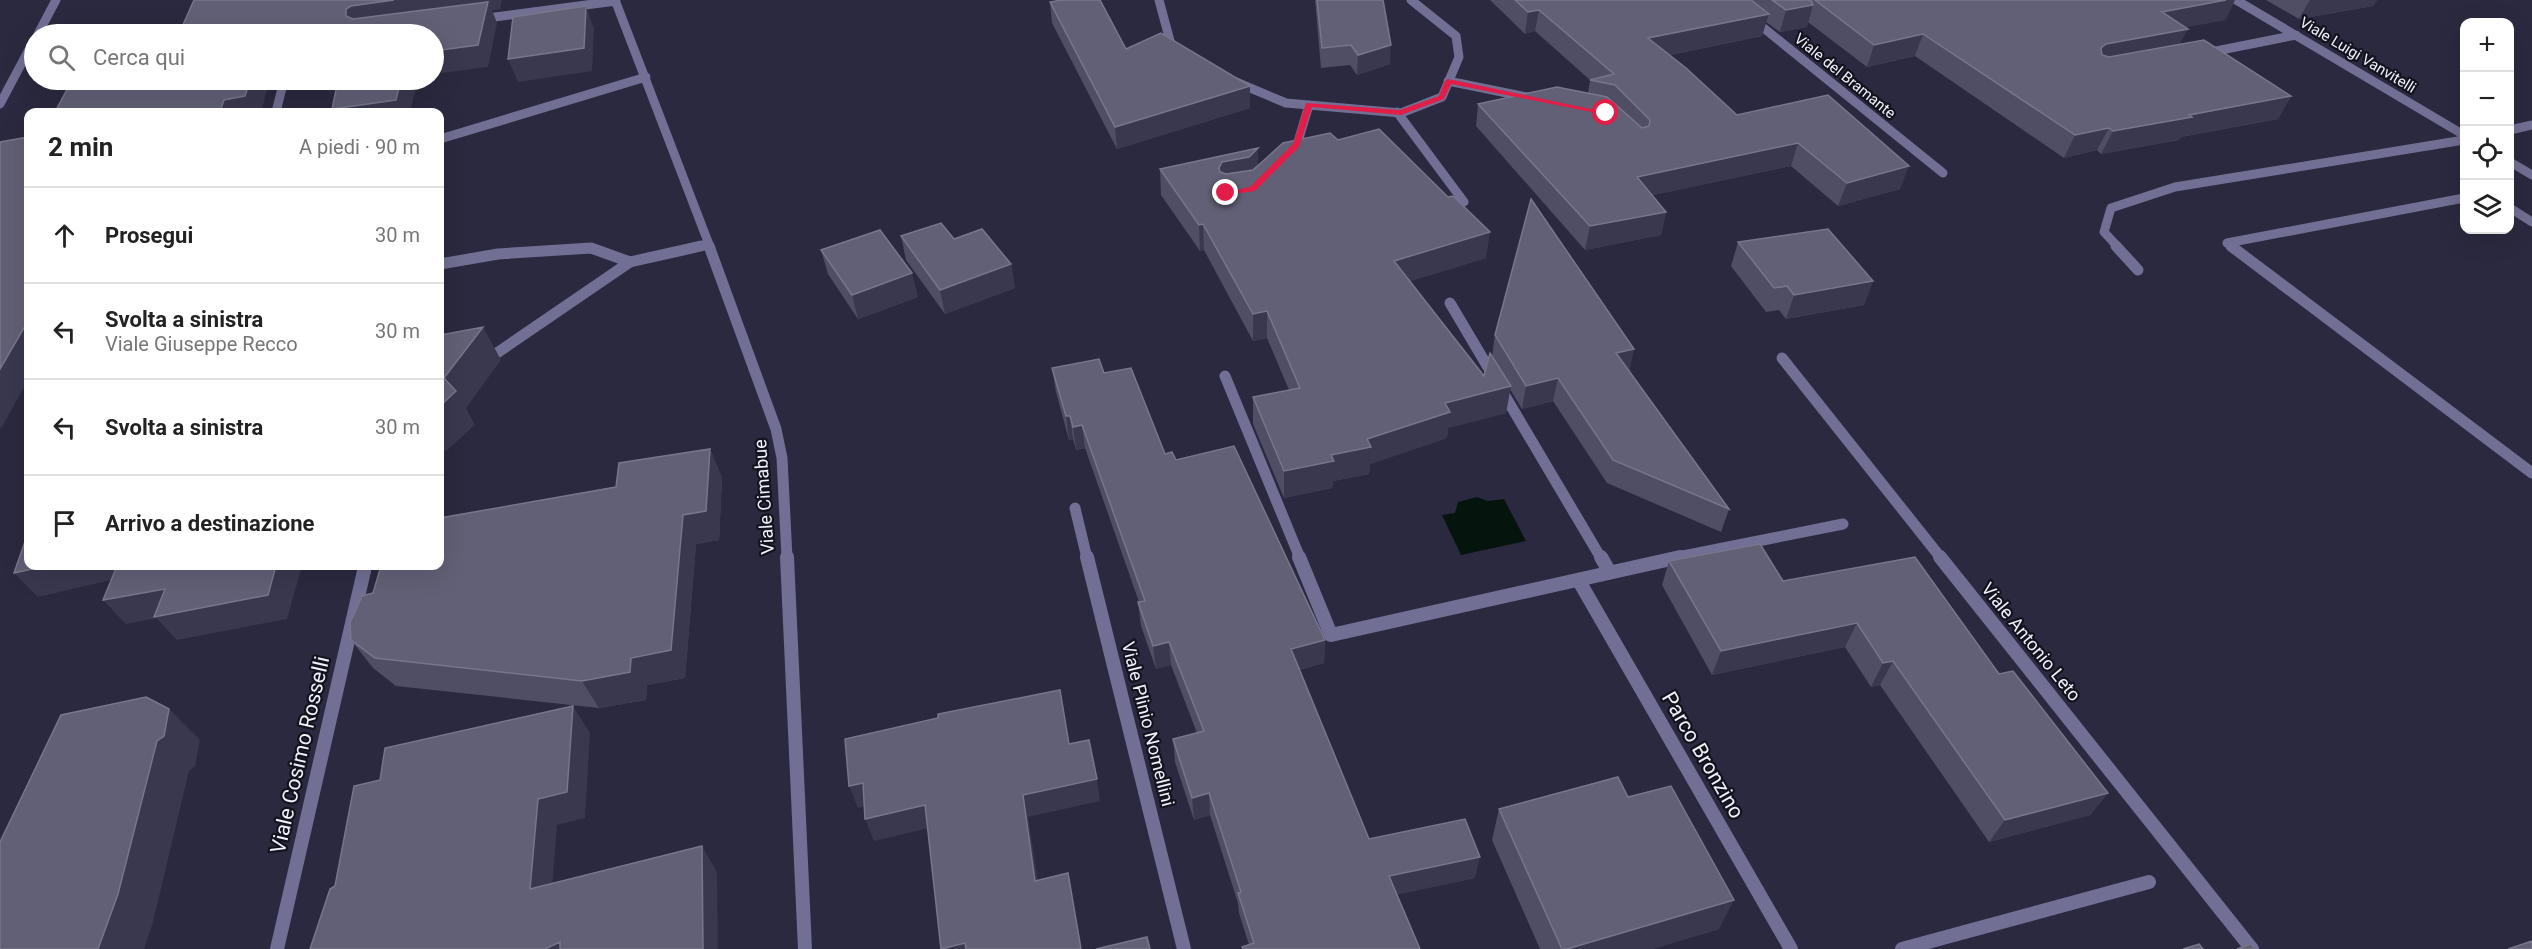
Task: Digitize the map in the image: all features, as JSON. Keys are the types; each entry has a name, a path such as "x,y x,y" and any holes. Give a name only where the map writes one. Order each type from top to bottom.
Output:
{"street":[{"path":"43,24 56,0"},
{"path":"466,21 616,0"},
{"name":"Viale Cimabue","path":"616,0 709,244 776,429 782,458 805,949"},
{"path":"1159,0 1174,55 1184,59"},
{"path":"1224,76 1286,103 1401,112 1442,97 1459,57 1456,36 1411,0"},
{"name":"Viale del Bramante","path":"1730,0 1943,173"},
{"name":"Viale Luigi Vanvitelli","path":"2236,0 2460,133"},
{"path":"2191,55 2296,35"},
{"path":"0,104 24,59"},
{"path":"444,138 646,77"},
{"path":"1448,81 1539,99"},
{"path":"277,108 282,90"},
{"path":"1282,160 1297,145 1309,105"},
{"path":"1396,112 1464,202"},
{"path":"2514,129 2532,125"},
{"path":"2138,270 2104,232 2111,208 2175,188 2460,141"},
{"path":"2514,164 2532,175"},
{"path":"2460,199 2227,243 2532,473"},
{"path":"2514,211 2532,222"},
{"path":"472,358 494,355 630,262 709,244"},
{"path":"444,263 498,254 591,248 630,262"},
{"path":"1450,303 1609,570"},
{"name":"Viale Antonio Leto","path":"1782,358 2252,949"},
{"path":"1225,376 1331,635 1580,581 1609,570 1843,524"},
{"name":"Viale Plinio Nomellini","path":"1075,508 1184,949"},
{"name":"Viale Cosimo Rosselli","path":"277,949 364,571"},
{"name":"Parco Bronzino","path":"1580,581 1791,949"},
{"path":"1902,949 2149,882"}],"shaded area":[{"path":"1477,497 1488,501 1504,499 1526,541 1461,555 1442,515 1455,513 1458,502"}],"building":[{"path":"194,0 394,0 351,6 346,9 346,16 353,19 488,2 478,45 444,50 444,24 183,24"},
{"path":"1100,0 1126,49 1161,33 1250,86 1115,127 1050,2"},
{"path":"1317,0 1383,0 1391,45 1358,55 1351,45 1322,48"},
{"path":"1515,0 1751,0 1769,14 1648,38 1686,68 1737,115 1828,95 1909,166 1847,183 1798,143 1637,177 1666,212 1590,226 1478,104 1557,87 1607,97 1642,128 1649,126 1650,120 1615,85 1590,80 1614,74 1539,10 1528,12"},
{"path":"1772,0 1811,0 1813,5 1786,10"},
{"path":"1815,0 2226,0 2162,12 2188,29 2106,44 2101,48 2102,55 2109,57 2204,40 2291,96 2189,115 2192,117 2113,131 2109,128 2075,135 1923,34 1874,45"},
{"path":"586,6 584,48 508,59 513,17"},
{"path":"67,90 247,90 245,96 224,100 221,108 57,108"},
{"path":"336,90 398,90 396,100 332,108"},
{"path":"1379,129 1448,197 1453,196 1490,232 1394,261 1484,376 1490,353 1511,386 1445,403 1450,412 1367,439 1371,447 1331,455 1334,461 1284,471 1253,397 1300,388 1267,311 1253,314 1203,224 1199,225 1160,169 1258,148 1249,157 1222,162 1219,168 1220,172 1226,174 1253,170 1283,143 1330,133 1338,140"},
{"path":"24,138 24,328 0,369 0,142"},
{"path":"1531,199 1634,349 1616,353 1729,509 1613,460 1558,378 1526,386 1495,335"},
{"path":"941,223 954,239 982,229 1011,264 940,290 901,236"},
{"path":"1828,229 1873,281 1794,295 1787,286 1774,288 1738,242"},
{"path":"880,230 912,273 852,295 821,250"},
{"path":"483,327 444,378 444,334"},
{"path":"1099,359 1104,373 1131,368 1165,454 1172,452 1176,460 1234,446 1325,640 1291,649 1369,839 1465,819 1480,857 1389,876 1420,949 1243,949 1242,947 1254,943 1238,893 1241,892 1209,793 1192,798 1173,739 1204,731 1169,642 1153,646 1138,602 1145,601 1082,425 1073,427 1070,416 1066,416 1052,368"},
{"path":"444,378 456,391 444,402"},
{"path":"710,449 706,511 683,515 671,650 631,658 630,672 582,681 375,658 351,640 350,623 362,596 373,593 380,570 444,570 444,517 616,487 619,463"},
{"path":"24,544 24,570 28,570 14,573"},
{"path":"1760,544 1783,581 1915,557 1999,674 2013,671 2108,793 2005,820 1893,661 1883,663 1857,623 1721,651 1669,561"},
{"path":"115,570 275,570 268,595 154,617 165,589 103,600"},
{"path":"1060,690 1069,744 1089,740 1097,779 1023,795 1035,881 1068,873 1081,949 966,949 965,943 941,949 925,805 865,819 863,783 849,786 845,739 938,718 938,714"},
{"path":"146,697 169,709 164,736 157,741 118,894 98,949 0,949 0,842 61,715"},
{"path":"573,706 567,792 538,799 530,889 702,846 703,949 560,949 560,942 545,949 310,949 330,889 335,886 354,786 380,780 385,748"},
{"path":"1618,777 1628,797 1671,786 1734,900 1562,949 1499,809"},
{"path":"1147,937 1150,949 1096,949"},
{"path":"2532,941 2532,949 2508,949"},
{"path":"2199,944 2203,949 2183,949"},
{"path":"2251,944 2255,949 2237,949"}],"route":[{"path":"1226,193 1252,189 1297,145 1309,105 1401,112 1442,97 1448,81 1606,113"}]}
